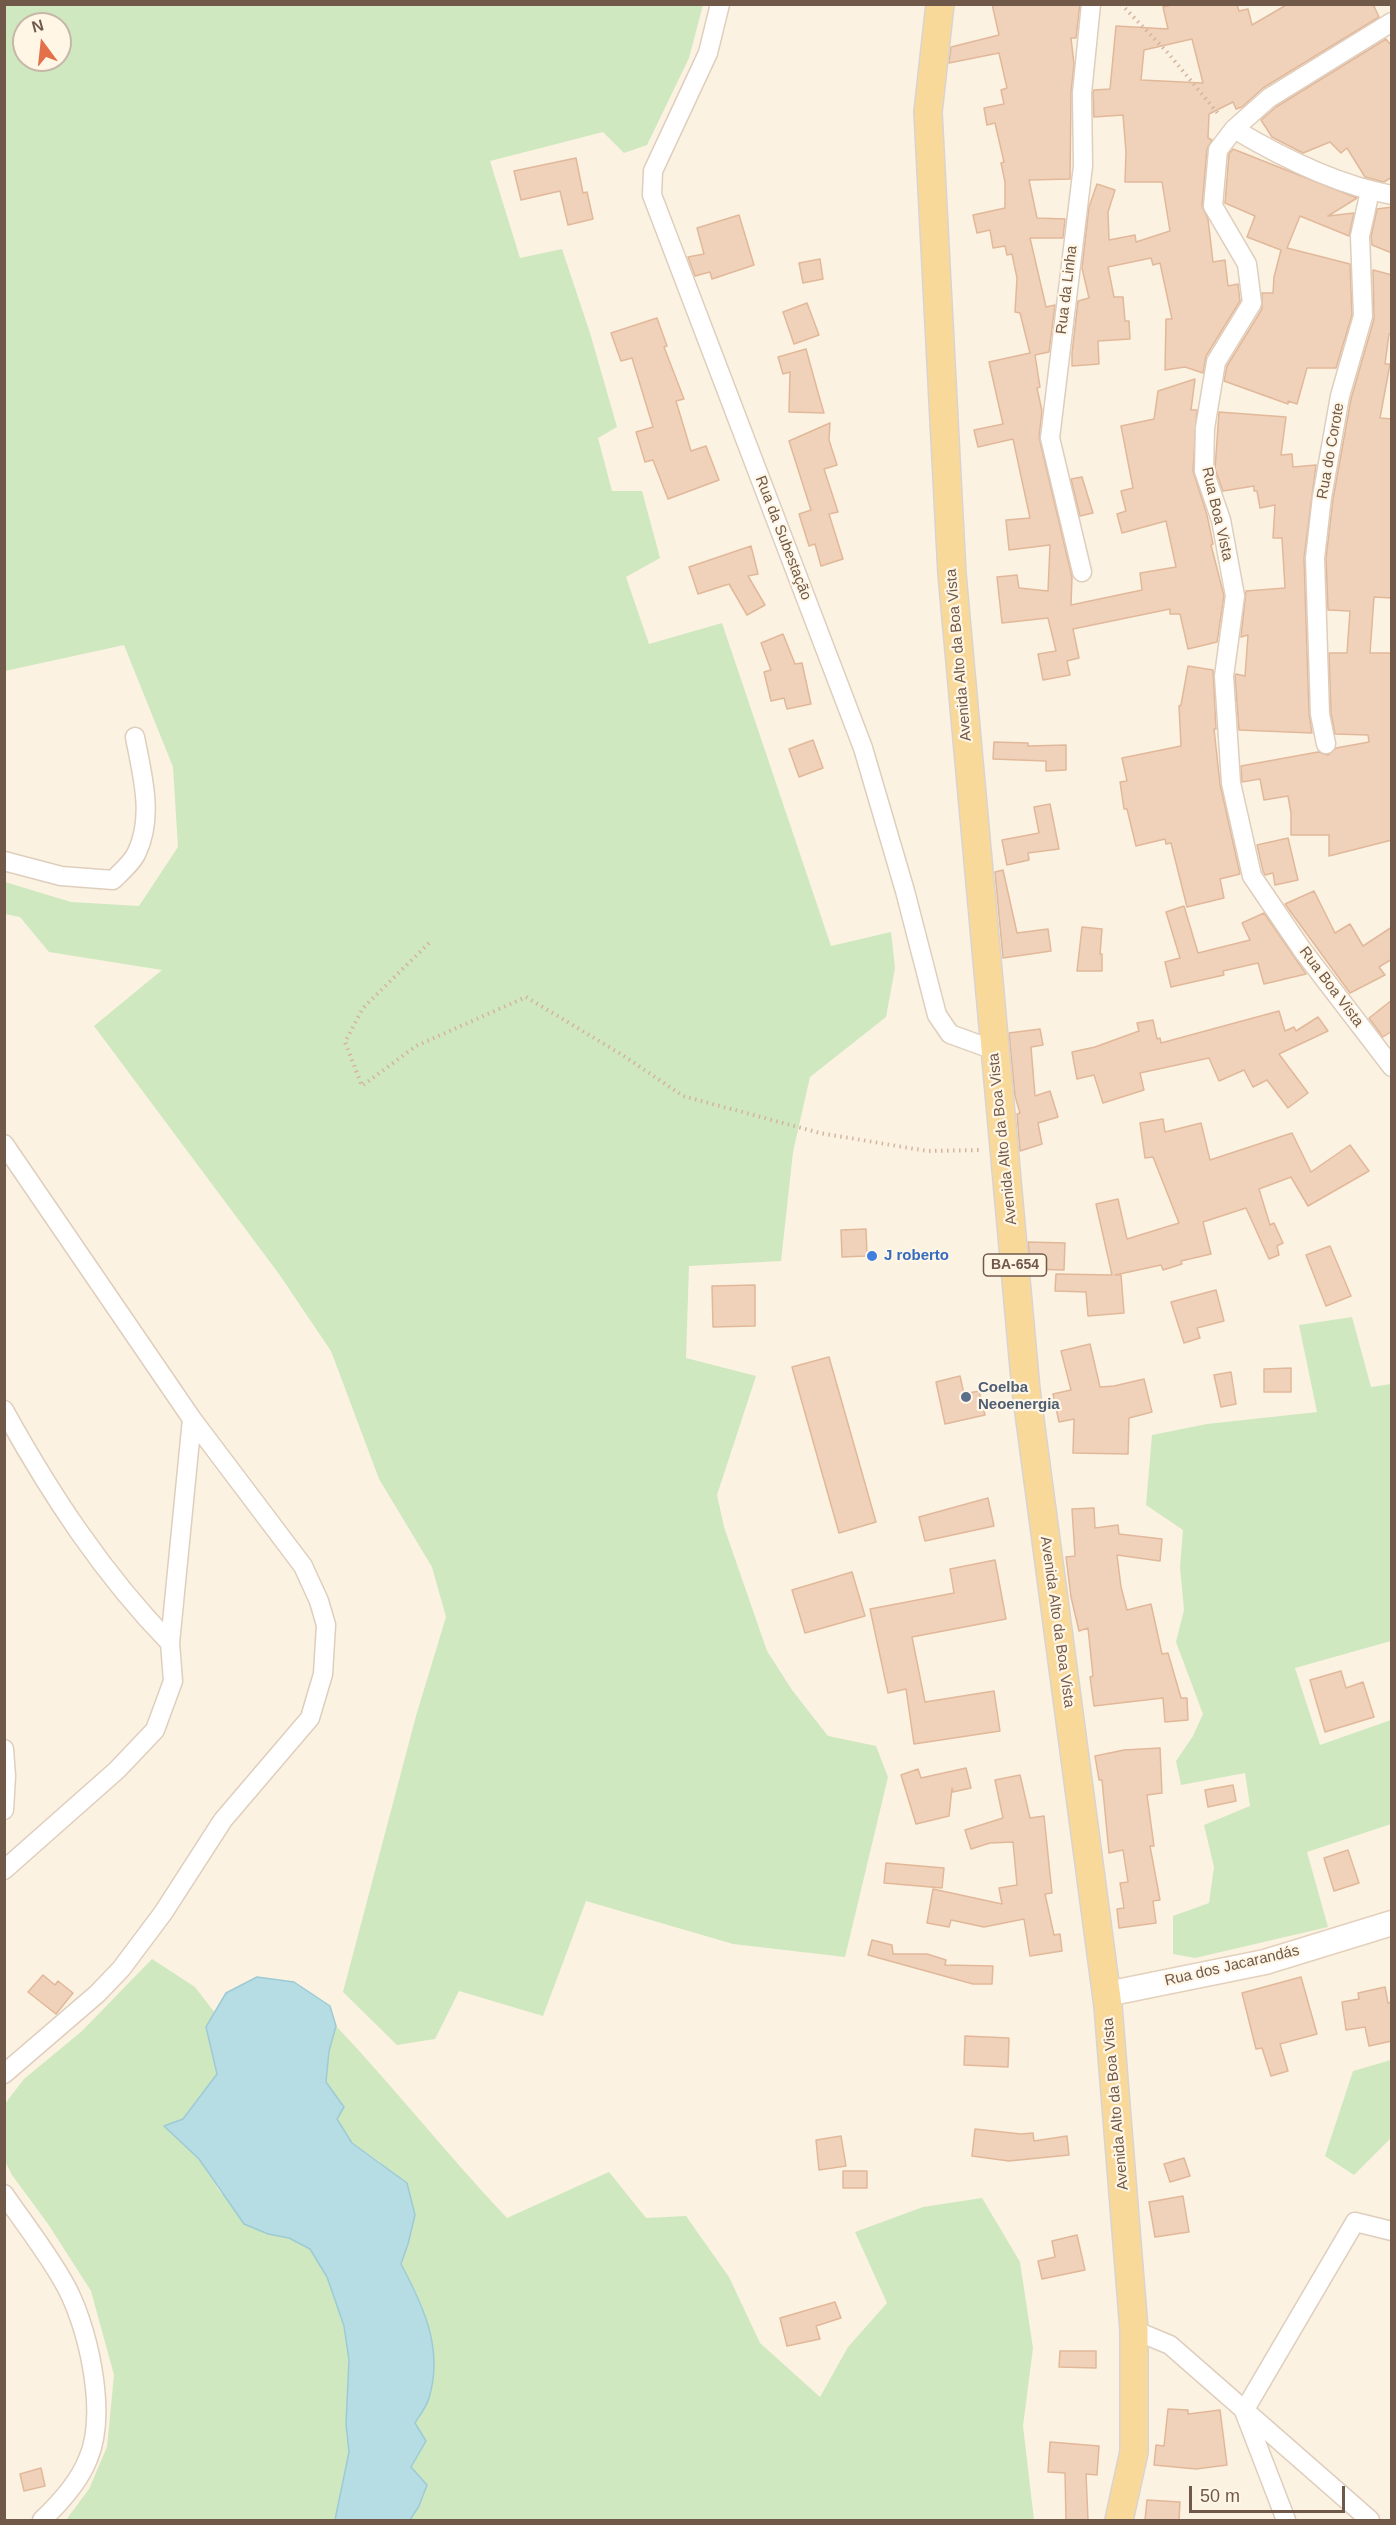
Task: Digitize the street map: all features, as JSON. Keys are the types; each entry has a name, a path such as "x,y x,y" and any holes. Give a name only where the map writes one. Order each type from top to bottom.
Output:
{"main road":[{"name":"Avenida Alto da Boa Vista","path":"940,4 928,112 952,574 1027,1402 1107,1994 1134,2330 1134,2452 1119,2520"}],"street":[{"name":"Rua da Subestação","path":"720,4 708,53 653,171 652,195 863,748 902,880 937,1015 950,1034 994,1050"},
{"name":"Rua da Linha","path":"1082,572 1050,438 1083,166 1082,93 1091,4"},
{"name":"Rua Boa Vista","path":"1392,22 1269,98 1234,129 1218,150 1213,206 1247,264 1252,303 1216,362 1205,428 1204,471 1221,520 1235,596 1224,676 1231,783 1252,876 1303,951 1392,1067"},
{"path":"1234,129 1277,154 1370,191 1392,195"},
{"name":"Rua do Corote","path":"1326,744 1320,714 1315,558 1322,497 1341,396 1363,316 1360,236 1370,191"},
{"path":"4,861 61,876 113,880 137,853 146,814 135,737"},
{"path":"4,1144 192,1419 303,1566 319,1601 326,1625 323,1674 310,1718 223,1820 163,1913 122,1968 97,1994 4,2074"},
{"path":"4,1410 78,1534 118,1586 170,1643"},
{"path":"4,1870 117,1770 155,1730 173,1681 170,1643 192,1419"},
{"path":"4,1749 6,1776 4,1810"},
{"name":"Rua dos Jacarandás","path":"1107,1994 1265,1962 1392,1923"},
{"path":"4,2194 64,2282 78,2312 89,2348 95,2389 96,2415 89,2458 60,2503 42,2520"},
{"path":"1244,2411 1355,2222 1392,2231"},
{"path":"1134,2330 1170,2345 1370,2520"},
{"path":"1244,2411 1286,2520"}],"path":[{"path":"1121,4 1234,129"},
{"path":"429,943 363,1008 345,1042 362,1086 416,1046 526,997 624,1056 683,1096 820,1133 927,1151 1005,1149"}],"green space":[{"path":"5,4 703,5 689,58 647,145 624,153 603,132 490,161 520,258 562,249 590,333 617,427 598,438 612,491 642,491 660,558 626,577 649,644 722,623 831,946 891,932 895,968 886,1017 810,1077 793,1152 781,1261 689,1266 686,1358 756,1376 717,1495 724,1527 767,1651 792,1690 828,1736 876,1746 888,1777 845,1957 733,1944 586,1901 543,2016 459,1991 435,2039 397,2045 343,1992 416,1716 446,1617 432,1567 379,1479 331,1351 279,1274 94,1026 162,970 49,952 20,917 5,914 5,882 71,902 139,906 178,847 173,767 124,645 5,671"},
{"path":"1352,1317 1371,1387 1391,1384 1391,1641 1295,1668 1320,1745 1391,1720 1391,1824 1307,1852 1328,1927 1195,1958 1173,1954 1173,1916 1209,1903 1214,1867 1204,1825 1250,1806 1245,1773 1181,1785 1176,1761 1193,1736 1203,1714 1176,1642 1184,1610 1180,1567 1183,1530 1146,1505 1152,1435 1207,1424 1317,1412 1299,1325"},
{"path":"152,1959 195,1987 215,2013 206,2027 217,2074 183,2119 165,2126 199,2159 220,2192 268,2234 289,2238 310,2249 327,2277 344,2326 349,2360 346,2424 349,2452 335,2520 66,2520 89,2489 107,2447 114,2375 91,2291 48,2224 12,2175 5,2161 4,2105 24,2079 82,2031"},
{"path":"336,2026 507,2218 609,2172 646,2218 686,2216 729,2277 760,2343 820,2397 848,2347 887,2303 855,2232 923,2207 982,2198 1020,2262 1033,2348 1023,2426 1034,2520 410,2520 419,2506 411,2467 426,2441 415,2423 429,2398 433,2380 433,2345 424,2311 401,2264 408,2244 380,2162 352,2143 337,2119 326,2082 329,2051"},
{"path":"1391,2060 1391,2138 1354,2175 1325,2156 1353,2071"}],"water":[{"path":"257,1977 294,1982 330,2006 336,2026 329,2051 326,2082 344,2107 337,2119 352,2143 407,2183 415,2215 401,2264 417,2295 429,2328 434,2362 429,2398 415,2423 426,2441 411,2467 427,2485 419,2506 410,2520 335,2520 349,2452 346,2424 349,2360 344,2326 327,2277 310,2249 289,2238 268,2234 244,2224 199,2159 164,2126 183,2119 217,2074 206,2027 226,1993"}],"building":[{"path":"992,4 1080,4 1076,38 1071,38 1074,64 1071,93 1070,179 1029,180 1037,218 1065,219 1063,238 1030,238 1046,307 1055,305 1049,352 1035,355 1040,387 1037,388 1042,411 1039,437 1072,577 1071,605 1142,590 1140,573 1176,567 1166,521 1122,533 1117,514 1126,511 1121,491 1133,488 1121,426 1154,419 1158,391 1195,379 1191,410 1197,410 1193,471 1207,515 1213,544 1211,545 1224,596 1217,642 1188,649 1180,614 1170,614 1170,609 1073,629 1079,658 1067,661 1070,675 1043,680 1038,654 1056,651 1048,618 1002,623 997,577 1017,575 1019,588 1048,591 1050,545 1009,550 1006,520 1030,518 1013,439 978,447 974,430 1003,424 989,362 1030,353 1020,313 1015,312 1017,278 1012,254 1007,255 1005,246 993,248 990,230 977,233 973,215 1005,208 1005,182 1001,163 1004,162 995,123 987,125 984,108 1004,104 1001,90 1007,88 999,53 949,63 951,47 999,35"},
{"path":"1176,4 1237,4 1239,11 1248,9 1252,25 1288,4 1373,4 1379,17 1263,88 1242,107 1236,109 1233,102 1209,114 1208,138 1212,140 1207,149 1202,206 1208,219 1213,262 1225,260 1228,286 1238,284 1240,301 1206,356 1203,373 1185,367 1165,370 1166,319 1172,319 1160,263 1153,265 1151,258 1108,267 1114,297 1123,297 1125,321 1129,321 1130,339 1098,341 1099,364 1072,366 1078,301 1089,298 1082,268 1089,207 1097,184 1115,190 1108,212 1109,240 1135,235 1136,242 1170,231 1162,182 1125,182 1126,152 1123,115 1094,117 1093,93 1094,90 1110,89 1116,26 1168,29 1163,7","holes":["1192,39 1203,83 1141,80 1144,50"]},
{"path":"1386,39 1392,46 1392,177 1384,182 1365,177 1347,148 1341,153 1330,142 1303,153 1272,137 1261,120 1276,107"},
{"path":"1233,149 1357,198 1328,216 1354,213 1349,236 1300,216 1287,248 1350,264 1352,315 1336,368 1307,368 1297,404 1288,401 1288,404 1224,381 1227,366 1262,309 1262,293 1273,293 1274,277 1281,250 1247,237 1255,216 1225,203 1229,154"},
{"path":"576,158 583,193 587,192 593,219 568,225 560,191 521,200 514,171"},
{"path":"1392,207 1392,253 1372,245 1371,237 1377,209"},
{"path":"739,215 754,265 712,279 710,272 695,276 688,257 704,254 697,228"},
{"path":"820,259 823,279 803,283 799,263"},
{"path":"1373,270 1392,275 1392,334 1389,334 1385,364 1390,364 1380,418 1392,419 1392,598 1374,597 1370,653 1392,653 1392,840 1329,856 1329,835 1291,835 1288,796 1264,800 1260,779 1242,782 1241,766 1318,752 1328,755 1336,748 1369,742 1368,735 1335,734 1331,713 1329,653 1347,653 1350,611 1328,610 1326,558 1333,499 1351,399 1374,319"},
{"path":"807,303 819,335 794,344 783,312"},
{"path":"657,318 667,346 664,347 684,399 676,401 691,451 706,446 719,480 668,499 653,460 645,462 636,432 653,427 632,358 621,361 611,333"},
{"path":"806,349 824,413 789,412 790,372 783,374 778,357"},
{"path":"1219,412 1286,417 1281,455 1292,454 1293,467 1316,465 1304,558 1309,714 1312,733 1239,730 1235,676 1236,674 1245,676 1248,635 1241,637 1246,591 1285,588 1282,538 1273,538 1275,505 1260,508 1254,486 1223,491 1215,469"},
{"path":"830,423 829,440 837,465 824,469 838,512 829,514 843,559 821,566 815,544 809,546 799,514 811,510 789,441"},
{"path":"1082,477 1093,513 1080,516 1071,479"},
{"path":"751,546 758,574 748,576 765,605 747,615 729,584 698,594 689,567"},
{"path":"783,634 795,664 802,663 811,704 787,709 784,698 771,701 764,672 771,670 761,643"},
{"path":"1188,666 1213,670 1216,729 1214,729 1220,784 1240,874 1220,879 1224,898 1187,907 1171,843 1166,844 1165,839 1136,846 1127,809 1124,809 1120,782 1127,781 1122,758 1181,746 1179,706"},
{"path":"813,740 823,768 799,777 789,749"},
{"path":"994,742 1028,743 1028,746 1066,745 1066,770 1046,771 1046,761 993,759"},
{"path":"1050,804 1059,849 1028,853 1029,860 1007,865 1002,840 1039,833 1034,807"},
{"path":"1288,838 1298,880 1275,885 1273,873 1265,875 1263,871 1257,845"},
{"path":"1003,870 1017,933 1048,929 1051,951 1003,958 995,872"},
{"path":"1314,891 1335,933 1350,924 1363,946 1392,927 1392,959 1379,967 1385,975 1350,993 1285,904"},
{"path":"1184,906 1198,953 1250,940 1242,923 1264,913 1306,974 1264,984 1258,963 1223,971 1224,975 1171,987 1165,962 1180,958 1166,912"},
{"path":"1082,927 1102,929 1100,954 1102,954 1102,971 1077,971"},
{"path":"1392,1000 1392,1031 1383,1037 1369,1018"},
{"path":"1279,1011 1285,1031 1294,1027 1296,1031 1318,1017 1328,1031 1279,1054 1308,1093 1288,1108 1267,1080 1253,1087 1244,1070 1219,1081 1209,1058 1140,1073 1144,1090 1103,1103 1094,1075 1077,1079 1072,1052 1095,1047 1139,1031 1137,1023 1153,1020 1157,1039 1160,1038 1161,1043"},
{"path":"1040,1029 1043,1045 1031,1047 1035,1096 1050,1091 1058,1117 1038,1123 1042,1144 1020,1151 1017,1114 1020,1113 1015,1096 1009,1033"},
{"path":"1163,1119 1165,1132 1201,1123 1210,1160 1292,1133 1311,1172 1350,1145 1369,1171 1308,1206 1291,1177 1259,1189 1270,1225 1274,1223 1283,1243 1277,1246 1279,1255 1269,1259 1246,1208 1203,1222 1211,1254 1181,1261 1182,1264 1163,1270 1161,1265 1115,1275 1121,1275 1124,1313 1088,1316 1086,1292 1055,1291 1056,1274 1112,1275 1096,1204 1118,1199 1127,1239 1179,1223 1153,1157 1145,1158 1140,1123"},
{"path":"866,1229 867,1256 842,1257 841,1230"},
{"path":"1028,1242 1065,1243 1064,1270 1031,1269"},
{"path":"1330,1246 1351,1296 1326,1306 1306,1255"},
{"path":"755,1285 755,1326 713,1327 712,1286"},
{"path":"1216,1290 1224,1321 1197,1328 1200,1338 1184,1343 1171,1302"},
{"path":"1090,1344 1100,1387 1144,1379 1152,1412 1129,1418 1128,1454 1073,1453 1074,1419 1059,1422 1053,1394 1071,1390 1061,1351"},
{"path":"829,1357 876,1522 839,1533 792,1367"},
{"path":"1291,1368 1291,1392 1264,1392 1264,1369"},
{"path":"1231,1372 1236,1404 1221,1407 1214,1375"},
{"path":"960,1376 964,1394 979,1391 985,1415 945,1424 936,1382"},
{"path":"988,1498 994,1526 925,1541 919,1517"},
{"path":"1094,1508 1095,1528 1118,1525 1119,1534 1162,1539 1160,1561 1117,1555 1121,1587 1127,1610 1151,1604 1162,1654 1168,1653 1181,1698 1187,1698 1188,1720 1165,1722 1163,1698 1094,1706 1088,1628 1079,1631 1071,1597 1066,1557 1075,1556 1072,1509"},
{"path":"995,1560 1006,1619 912,1637 925,1702 994,1691 1000,1731 914,1744 906,1689 888,1693 870,1609 954,1593 950,1569"},
{"path":"852,1572 865,1616 805,1633 792,1590"},
{"path":"1341,1671 1346,1688 1363,1682 1374,1717 1325,1732 1310,1680"},
{"path":"1160,1748 1162,1793 1147,1795 1154,1846 1150,1846 1160,1900 1153,1901 1156,1923 1119,1928 1117,1909 1124,1908 1120,1883 1128,1882 1123,1850 1109,1853 1102,1780 1099,1780 1095,1756 1124,1750"},
{"path":"966,1768 971,1788 953,1792 952,1788 949,1816 916,1824 901,1775 918,1769 921,1778"},
{"path":"1020,1775 1030,1818 1044,1816 1052,1893 1045,1894 1054,1935 1060,1934 1062,1951 1030,1956 1024,1919 984,1927 951,1920 949,1927 927,1923 933,1889 1002,1904 999,1888 1017,1885 1013,1842 990,1843 971,1849 965,1830 1003,1818 995,1780"},
{"path":"1233,1785 1236,1801 1208,1807 1205,1790"},
{"path":"1348,1850 1359,1883 1334,1891 1324,1858"},
{"path":"886,1863 944,1868 942,1888 884,1883"},
{"path":"872,1940 892,1945 893,1954 927,1954 946,1960 945,1965 993,1966 992,1984 973,1984 868,1955"},
{"path":"43,1975 55,1985 58,1981 73,1993 56,2014 28,1992"},
{"path":"1301,1977 1317,2034 1280,2044 1288,2071 1271,2076 1262,2048 1256,2049 1242,1993"},
{"path":"1385,1987 1388,2003 1392,2002 1392,2041 1369,2046 1365,2027 1346,2030 1342,2002 1359,1999 1358,1993"},
{"path":"965,2036 1009,2038 1008,2067 964,2065"},
{"path":"975,2129 1021,2134 1033,2133 1034,2141 1067,2136 1069,2155 1009,2161 972,2156"},
{"path":"841,2136 846,2166 819,2170 816,2140"},
{"path":"1184,2158 1190,2176 1170,2182 1164,2164"},
{"path":"843,2171 867,2171 867,2188 843,2188"},
{"path":"1183,2196 1189,2232 1155,2237 1149,2202"},
{"path":"1077,2235 1085,2270 1042,2279 1038,2261 1055,2257 1052,2241"},
{"path":"835,2302 841,2318 816,2326 820,2339 787,2346 780,2318"},
{"path":"1060,2351 1096,2351 1096,2368 1059,2367"},
{"path":"1168,2409 1188,2410 1188,2414 1220,2410 1227,2465 1196,2469 1154,2465 1156,2445 1164,2446"},
{"path":"1050,2442 1099,2446 1097,2475 1086,2474 1088,2520 1066,2520 1065,2473 1048,2472"},
{"path":"41,2468 45,2486 24,2491 20,2474"},
{"path":"1147,2500 1180,2502 1179,2520 1145,2520"}],"place":[{"name":"J roberto","path":"872,1256"},
{"name":"Coelba Neoenergia","path":"966,1397"}]}
